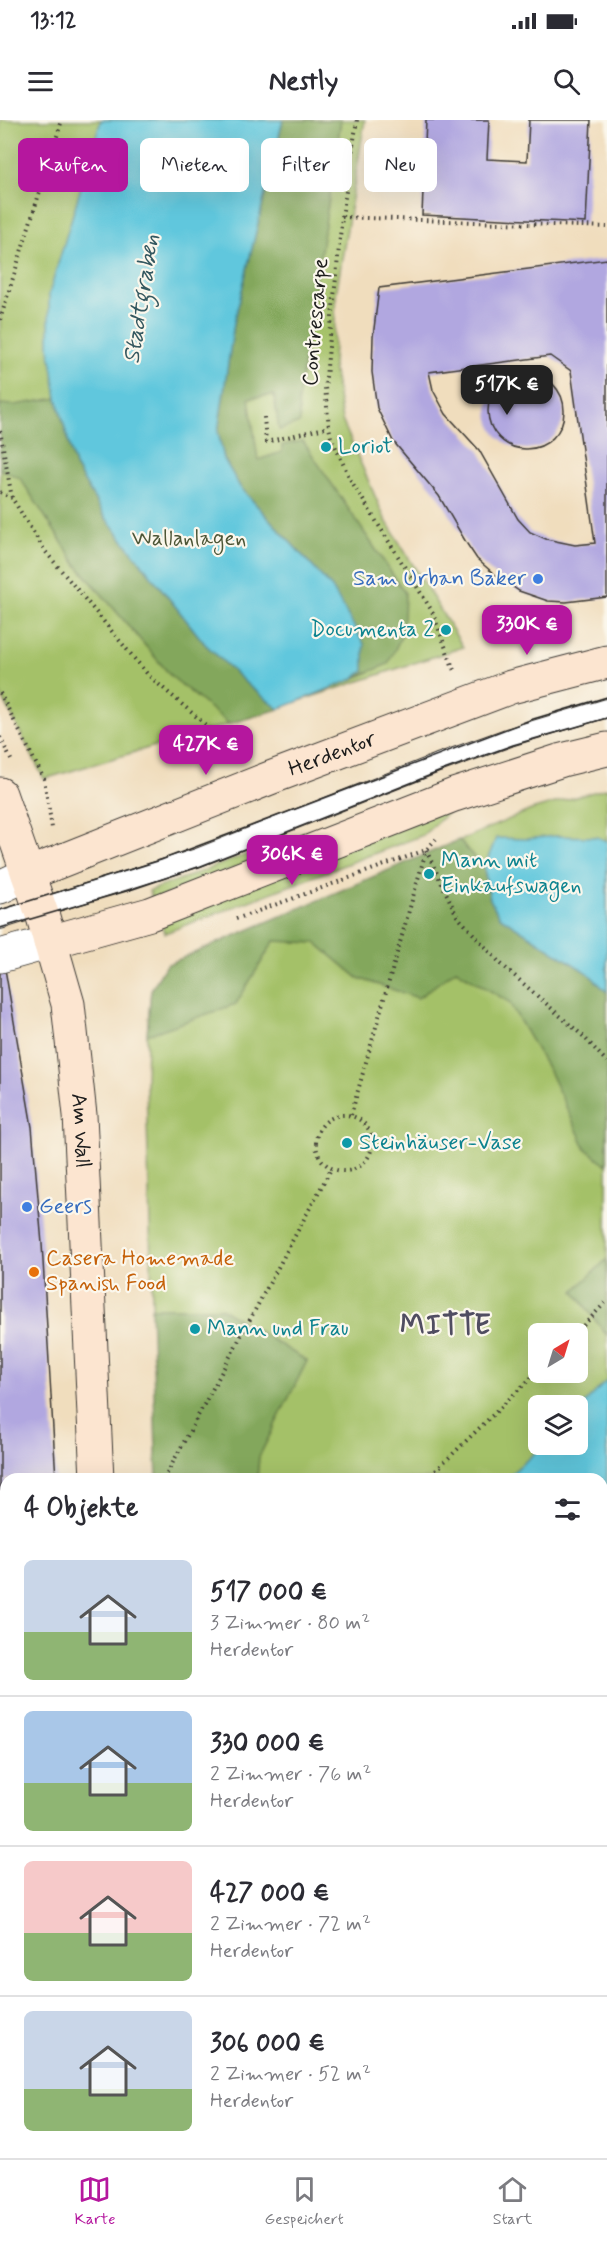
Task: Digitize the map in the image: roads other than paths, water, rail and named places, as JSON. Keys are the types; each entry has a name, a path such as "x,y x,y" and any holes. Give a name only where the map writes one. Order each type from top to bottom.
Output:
{"main road":[{"name":"Herdentor","path":"29,875 270,778 511,687 607,662"},
{"path":"50,942 150,914 454,795 562,760 607,749"},
{"name":"Am Wall","path":"0,794 29,875 68,1004 80,1115 97,1473"}],"street":[{"path":"0,956 50,942"}],"lane":[{"path":"0,920 197,858 500,740 607,708"}],"water":[{"name":"Stadtgraben","path":"101,120 283,120 279,138 261,138 261,192 266,192 234,323 218,432 224,459 240,487 332,588 364,644 364,671 351,680 279,709 249,686 205,644 105,517 75,466 57,398 49,346 49,294 79,192 128,192 128,138 96,138"},
{"path":"555,836 597,837 607,841 607,992 589,974 499,916 490,899 484,868 496,838 526,839"},
{"path":"607,1380 607,1473 512,1473 533,1455 588,1455 588,1400"}],"tram line":[{"path":"0,910 161,860 530,720 607,697"},
{"path":"0,928 130,890 201,866 441,771 513,745 607,718"}],"place":[{"name":"Loriot","path":"326,447"},
{"name":"Sam Urban Baker","path":"538,579"},
{"name":"Documenta 2","path":"446,630"},
{"name":"Mann mit Einkaufswagen","path":"429,874"},
{"name":"Steinhäuser-Vase","path":"347,1143"},
{"name":"Geers","path":"27,1207"},
{"name":"Casera Homemade Spanish Food","path":"34,1272"},
{"name":"Mann und Frau","path":"195,1329"}],"district":[{"name":"MITTE","path":"446,1326"}],"park label":[{"name":"Wallanlagen","path":"189,539"}]}
